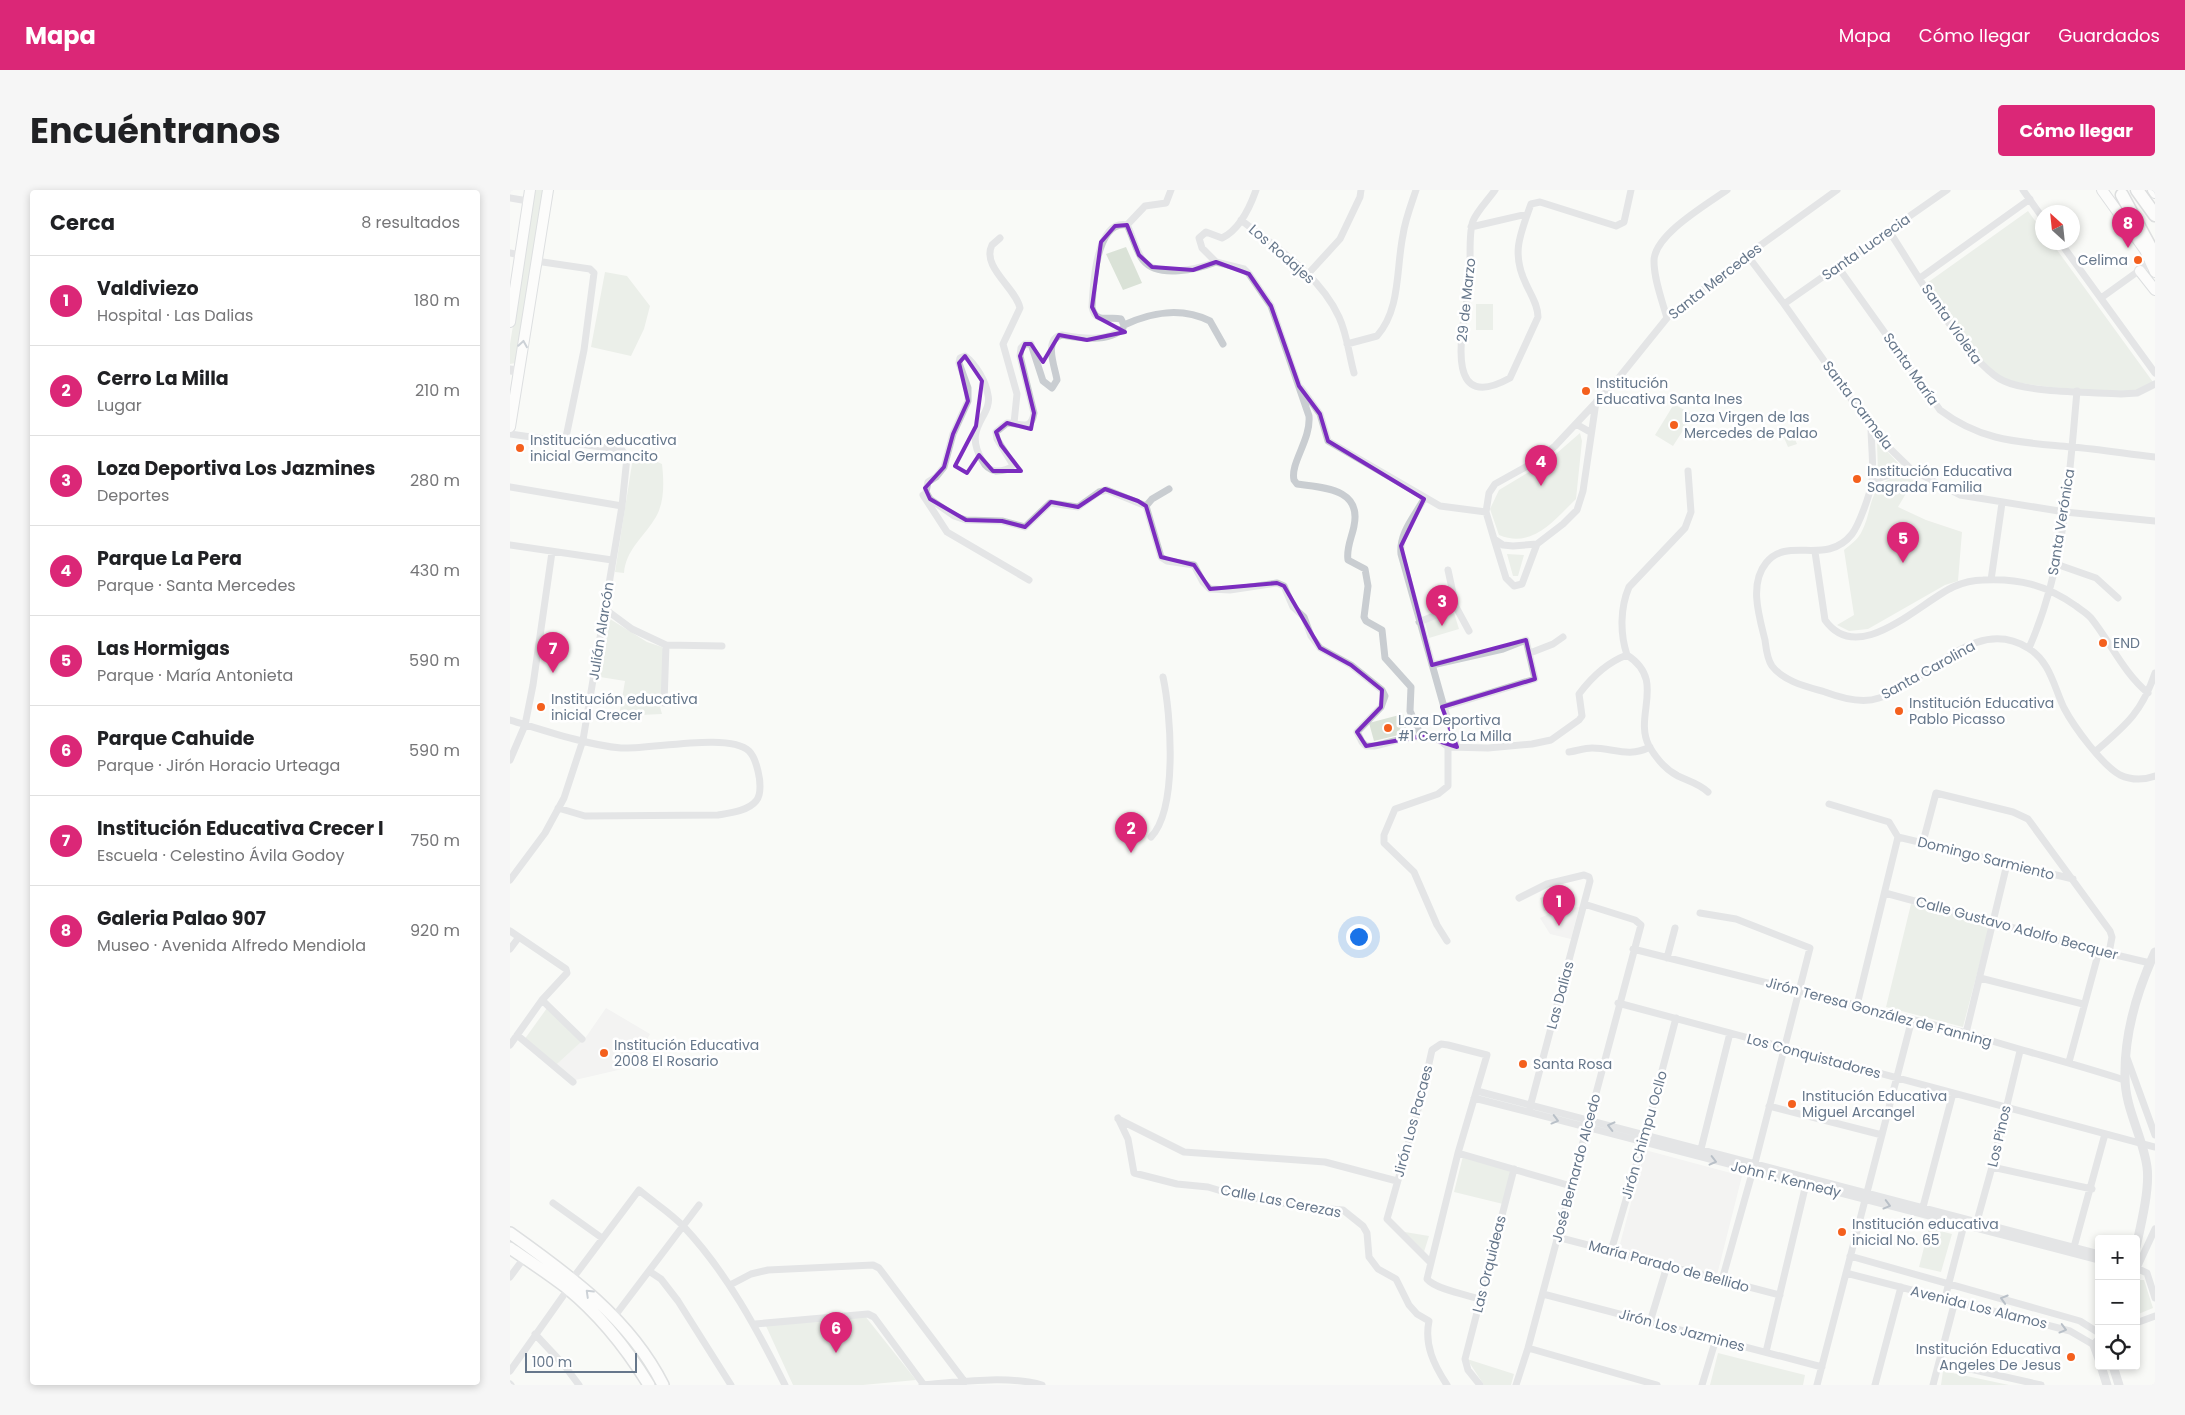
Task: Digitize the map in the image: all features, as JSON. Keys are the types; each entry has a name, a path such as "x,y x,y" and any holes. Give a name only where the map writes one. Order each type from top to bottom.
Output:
{"highway":[{"path":"2136,190 2153,211"},
{"path":"2120,193 2154,264"},
{"path":"2120,193 2155,241"}],"main road":[{"path":"510,322 515,254 530,190"},
{"path":"510,427 514,371 548,190"},
{"path":"2102,190 2154,264"},
{"path":"2140,271 2155,290"},
{"path":"510,1233 573,1278 614,1317 642,1350 663,1385"},
{"path":"510,1248 568,1289 608,1328 630,1355 649,1385"}],"street":[{"path":"1127,225 1145,206 1166,203 1171,190"},
{"path":"1256,190 1251,205 1228,235 1222,238 1206,232 1200,238 1202,248 1216,262 1244,269 1271,306 1309,416 1309,431 1295,466 1294,480 1297,484 1337,491 1344,494 1351,502 1355,524 1347,554 1348,560 1365,569 1368,586 1364,617 1366,621 1382,630 1385,658 1411,687 1410,711 1421,736"},
{"path":"1308,274 1340,239 1360,197 1361,190"},
{"path":"1347,344 1377,336 1390,312 1396,292 1402,237 1416,190"},
{"name":"29 de Marzo","path":"1495,190 1472,222 1470,280 1460,338 1461,357 1466,379 1474,385 1485,387 1510,378 1538,318 1537,307 1517,259 1519,240 1527,214"},
{"path":"1472,227 1527,214 1531,204 1540,202 1620,226 1627,215 1630,190"},
{"path":"1667,318 1655,273 1654,260 1656,249 1663,238 1726,190"},
{"name":"Santa Mercedes","path":"1486,512 1489,493 1495,484 1548,453 1617,380 1667,318 1747,255 1837,190"},
{"name":"Santa Lucrecia","path":"1784,304 1947,190"},
{"path":"2023,190 2035,206"},
{"path":"510,198 528,201"},
{"path":"1920,278 2030,199"},
{"name":"Los Rodajes","path":"1241,220 1308,274 1339,317 1354,373"},
{"path":"1127,225 1139,255 1144,262 1152,267 1169,271 1193,270 1216,262"},
{"path":"1124,325 1118,318 1105,319 1097,317 1092,307 1101,242 1115,226 1127,225"},
{"name":"Santa Violeta","path":"1889,231 1974,359 1995,377 2016,386 2078,391 2137,393 2155,384"},
{"path":"1000,238 992,244 990,256 997,272 1020,308 1004,344 1017,394 1014,423"},
{"path":"2066,250 2155,373"},
{"name":"Santa Carmela","path":"1747,255 1878,437 1912,470 1960,495 2065,512 2155,521"},
{"path":"510,434 565,442 584,350 594,272 590,269 536,261"},
{"path":"2101,298 2140,271 2154,264"},
{"name":"Santa María","path":"1838,267 1940,410 1960,425 2014,443 2072,447 2155,458"},
{"path":"1146,506 1104,490 1078,507 1050,503 1028,526 1020,527 1002,521 966,520 954,516 930,499 925,488 928,482 936,477 944,467 952,434 968,401 968,388 959,363 960,358 965,356 974,365 989,396 988,403 976,426 976,448 987,467 1002,471 1009,469 1013,465 997,439 996,432 1007,423 1014,423 1024,427 1029,424 1034,414 1020,356 1021,348 1025,344 1031,344 1034,348 1042,381 1052,388 1057,380 1051,346 1053,340 1059,335 1086,340 1120,332 1124,325 1149,314 1174,313 1210,321 1223,344"},
{"path":"1299,386 1317,409 1328,441 1424,499 1453,509 1486,512 1506,578 1514,586 1522,584 1537,544 1563,524 1577,510 1583,491 1590,432 1596,402"},
{"name":"Santa Verónica","path":"2029,648 2041,620 2056,564 2065,512 2078,391"},
{"path":"1576,424 1590,432"},
{"name":"Santa Carolina","path":"1871,427 1872,482 1853,532 1845,541 1816,552 1797,549 1774,555 1767,562 1758,582 1758,609 1768,658 1772,666 1788,679 1841,697 1857,700 1878,699 1900,689 1972,644 1991,638 2011,640 2029,648 2044,664 2064,708 2096,752 2120,775 2141,779 2155,776"},
{"name":"Julián Alarcón","path":"510,880 544,832 558,808 583,740 622,506 626,453 622,450 565,442"},
{"path":"1872,482 1882,477 1912,470"},
{"path":"1688,472 1691,512 1684,528 1629,587 1625,596 1622,641 1627,655 1633,659 1645,677 1649,689 1645,731 1650,747 1669,771 1701,786 1708,792"},
{"path":"928,482 922,494 947,532 1029,580"},
{"path":"510,487 622,506"},
{"path":"1146,506 1152,499 1169,489"},
{"path":"1424,499 1404,532 1400,546 1405,573 1419,622 1458,747"},
{"path":"1991,580 2002,503"},
{"path":"1146,506 1161,557 1167,561 1194,565 1203,582 1210,589 1230,590 1277,583 1284,586 1293,607 1304,617 1311,636 1320,648 1351,665 1382,690 1385,696 1381,707 1357,732 1366,746 1421,736 1433,736 1442,740 1448,747 1448,786 1438,794 1396,809 1384,835 1384,843 1393,854 1406,862 1414,872 1431,913 1447,941"},
{"path":"1494,539 1503,545 1537,544"},
{"path":"510,545 612,560"},
{"path":"510,760 525,725 533,685 552,552"},
{"path":"1816,552 1825,620 1831,628 1852,638 1874,635 1954,586 1975,581 2017,581 2050,589 2090,616 2126,671 2148,693"},
{"path":"2056,564 2096,578 2118,598"},
{"path":"1448,570 1456,608 1469,631"},
{"path":"1419,622 1456,608"},
{"path":"605,609 632,629 666,645 722,646"},
{"path":"1530,653 1553,644 1563,636"},
{"path":"1432,665 1503,649 1526,640 1530,653 1535,679 1444,707"},
{"path":"664,704 666,645"},
{"path":"1448,747 1511,746 1551,740 1582,716 1579,694 1586,684 1616,659 1627,655"},
{"path":"2096,752 2130,721 2148,693 2155,673"},
{"path":"1151,837 1160,825 1172,758 1168,701 1163,677"},
{"path":"510,720 583,740 621,748 697,743 735,744 748,750 755,760 759,775 760,793 756,801 738,812 718,815 585,816 558,808"},
{"path":"1569,752 1591,748 1623,753 1639,752 1650,747"},
{"path":"1923,842 1936,793 2013,812 2028,818 2110,931 2112,937 2109,953"},
{"path":"1829,804 1889,822 1898,837 1857,1005"},
{"name":"Domingo Sarmiento","path":"1898,837 2073,879"},
{"path":"1966,1033 2007,864"},
{"name":"Las Dalias","path":"1518,898 1547,884 1584,875 1589,877 1590,881 1529,1109"},
{"name":"Calle Gustavo Adolfo Becquer","path":"1885,892 2099,951 2153,963"},
{"name":"José Bernardo Alcedo","path":"1516,1385 1528,1348 1587,1128 1632,949 1640,925 1639,922 1584,904"},
{"path":"1700,912 1736,919 1809,946 1810,951 1754,1167 1722,1280"},
{"path":"1667,958 1675,928"},
{"path":"510,931 566,969 565,977 542,1000 510,1045"},
{"path":"510,949 519,937"},
{"name":"Jirón Teresa González de Fanning","path":"1632,949 1966,1033 2020,1051 2069,1062 2124,1080"},
{"path":"2069,1062 2083,1004 2099,951"},
{"path":"2138,1235 2147,1169 2124,1080 2133,1013 2153,963 2155,952"},
{"path":"1980,978 2083,1004"},
{"path":"542,1000 582,1039"},
{"name":"Los Conquistadores","path":"1618,1003 2155,1147"},
{"name":"Jirón Chimpu Ocllo","path":"1611,1251 1643,1143 1676,1018"},
{"path":"1817,1385 1912,1019"},
{"path":"1701,1149 1730,1033"},
{"path":"517,1035 573,1082"},
{"name":"Jirón Los Pacaes","path":"1430,1262 1387,1219 1421,1099 1432,1050 1441,1044 1487,1055 1475,1094"},
{"name":"Los Pinos","path":"1977,1221 2020,1051"},
{"path":"2126,1055 2155,1135"},
{"path":"1923,1207 1953,1093"},
{"path":"1475,1094 1458,1153 1427,1279 1430,1283 1480,1299"},
{"name":"John F. Kennedy","path":"1475,1094 1643,1143 1754,1167 1965,1222 2095,1259"},
{"path":"1769,1106 1882,1135"},
{"name":"John F. Kennedy","path":"1529,1109 1589,1120 1701,1149 1806,1184 1923,1207 1965,1222 1977,1221 2095,1253"},
{"name":"Calle Las Cerezas","path":"1397,1181 1325,1162 1184,1152 1118,1118 1128,1139 1134,1173 1177,1184 1208,1186 1228,1193 1265,1198 1304,1207 1343,1210 1363,1226 1367,1233 1369,1257 1378,1269 1396,1279 1409,1304 1417,1314 1429,1321 1426,1338 1436,1367 1447,1385"},
{"path":"2074,1247 2092,1189 2105,1134"},
{"path":"1458,1153 1571,1186"},
{"path":"1992,1167 2092,1189"},
{"name":"Las Orquideas","path":"1480,1385 1468,1370 1465,1359 1514,1169"},
{"path":"1766,1352 1806,1184"},
{"path":"573,1278 639,1190 683,1226 730,1285 755,1324 786,1385"},
{"path":"553,1203 602,1238"},
{"path":"614,1317 699,1204"},
{"path":"1945,1298 1965,1222"},
{"path":"2140,1262 2155,1229"},
{"name":"María Parado de Bellido","path":"1557,1237 1780,1295"},
{"name":"Avenida Los Alamos","path":"1850,1256 1949,1282 2080,1321 2095,1330"},
{"path":"510,1277 524,1258"},
{"path":"730,1285 751,1274 768,1270 873,1265 879,1268 965,1382"},
{"path":"1650,1322 1667,1266"},
{"path":"2140,1270 2147,1273 2155,1298"},
{"path":"649,1271 661,1279 678,1301 731,1385"},
{"name":"Avenida Los Alamos","path":"1846,1273 2070,1331 2095,1342"},
{"path":"1875,1385 1901,1287"},
{"path":"510,1371 534,1334 568,1289"},
{"name":"Jirón Los Jazmines","path":"1542,1294 1822,1367"},
{"path":"1933,1385 1955,1301"},
{"path":"2031,1321 2034,1308"},
{"path":"755,1324 868,1314 874,1317 923,1385 1028,1381 1042,1385"},
{"path":"2140,1322 2155,1316"},
{"path":"534,1334 564,1365 579,1385"},
{"path":"1702,1385 1716,1339"},
{"path":"1528,1348 1657,1385"},
{"path":"1939,1362 2042,1385"},
{"path":"2102,1370 2107,1385"},
{"path":"2114,1370 2119,1385"}],"highlighted area":[{"path":"1127,225 1139,255 1152,267 1193,270 1216,262 1249,274 1271,306 1299,386 1320,414 1328,441 1424,499 1401,546 1432,665 1526,640 1535,679 1442,707 1457,747 1423,736 1366,746 1357,732 1381,707 1382,690 1351,665 1320,648 1284,586 1277,583 1210,589 1194,565 1161,557 1146,506 1138,501 1105,489 1078,507 1051,502 1025,527 1002,521 966,520 930,499 925,488 944,467 953,434 968,401 959,363 965,356 982,381 976,426 955,466 967,473 979,455 993,471 1021,471 1001,445 996,432 1007,423 1031,429 1034,413 1020,356 1025,344 1031,344 1043,362 1059,335 1087,340 1125,332 1097,317 1092,307 1101,242 1115,226"}],"shaded area":[{"path":"535,190 543,190 516,363 510,364 510,344"},
{"path":"2028,211 2035,220 2035,250 2057,250 2153,382 2135,391 2119,392 2056,387 2007,380 1998,376 1987,367 1967,346 1927,283"},
{"path":"1126,247 1142,283 1123,290 1106,254"},
{"path":"605,272 627,276 650,306 644,329 631,356 591,347"},
{"path":"1476,304 1493,304 1493,330 1476,330"},
{"name":"Loza Virgen de las Mercedes de Palao","path":"1674,404 1693,415 1673,446 1655,435"},
{"path":"1791,430 1797,444 1788,447 1782,433"},
{"path":"1580,433 1582,441 1576,499 1551,523 1533,535 1511,538 1499,535 1490,509 1499,490 1549,460"},
{"path":"1877,442 1879,443 1901,466 1878,474"},
{"path":"634,451 662,464 662,500 658,514 631,551 624,573 615,572"},
{"path":"1897,476 1914,480 1898,507 1926,520 1962,532 1958,581 1945,585 1868,629 1849,631 1837,625 1854,615 1844,550 1861,533 1872,500 1880,486"},
{"path":"1507,554 1524,555 1518,576 1513,576"},
{"path":"1454,613 1459,629 1429,638 1425,622"},
{"path":"610,619 647,642 662,647 664,651 664,693 658,700 662,714 619,716 625,681 600,677"},
{"name":"Loza Deportiva #1 Cerro La Milla","path":"1403,714 1407,733 1374,741 1369,723"},
{"path":"1568,888 1573,900 1544,911 1540,898"},
{"path":"1911,904 1990,924 1963,1027 1886,1007"},
{"path":"1579,907 1571,939 1550,934 1540,918 1556,911"},
{"path":"547,1008 581,1042 556,1065 524,1040"},
{"name":"Institución Educativa 2008 El Rosario","path":"606,1008 650,1034 631,1067 575,1080 556,1065 586,1037"},
{"path":"1645,1150 1742,1176 1717,1275 1619,1248"},
{"path":"1463,1156 1511,1169 1503,1204 1454,1192"},
{"path":"1929,1228 1952,1234 1941,1272 1919,1267"},
{"path":"1399,1231 1429,1236 1423,1255"},
{"path":"2140,1280 2144,1280 2153,1308 2140,1313"},
{"path":"865,1316 916,1380 863,1385 793,1385 766,1326"},
{"path":"1718,1353 1805,1375 1803,1385 1710,1385"},
{"path":"1467,1359 1514,1374 1511,1385 1484,1385"},
{"path":"1943,1371 2009,1385 1941,1385"}],"place":[{"name":"Galeria Palao 907","path":"2128,248"},
{"name":"Celima","path":"2138,260"},
{"name":"Institución Educativa Santa Ines","path":"1586,391"},
{"name":"Loza Virgen de las Mercedes de Palao","path":"1674,425"},
{"name":"Institución educativa inicial Germancito","path":"520,448"},
{"name":"Institución Educativa Sagrada Familia","path":"1857,479"},
{"name":"Parque La Pera","path":"1541,486"},
{"name":"Las Hormigas","path":"1903,563"},
{"name":"Loza Deportiva Los Jazmines","path":"1442,626"},
{"name":"END","path":"2103,643"},
{"name":"Institución Educativa Crecer I","path":"553,673"},
{"name":"Institución educativa inicial Crecer","path":"541,707"},
{"name":"Institución Educativa Pablo Picasso","path":"1899,711"},
{"name":"Loza Deportiva #1 Cerro La Milla","path":"1388,728"},
{"name":"Cerro La Milla","path":"1131,853"},
{"name":"Valdiviezo","path":"1559,926"},
{"name":"Institución Educativa 2008 El Rosario","path":"604,1053"},
{"name":"Santa Rosa","path":"1523,1064"},
{"name":"Institución Educativa Miguel Arcangel","path":"1792,1104"},
{"name":"Institución educativa inicial No. 65","path":"1842,1232"},
{"name":"Parque Cahuide","path":"836,1353"},
{"name":"Institución Educativa Angeles De Jesus","path":"2071,1357"}]}
